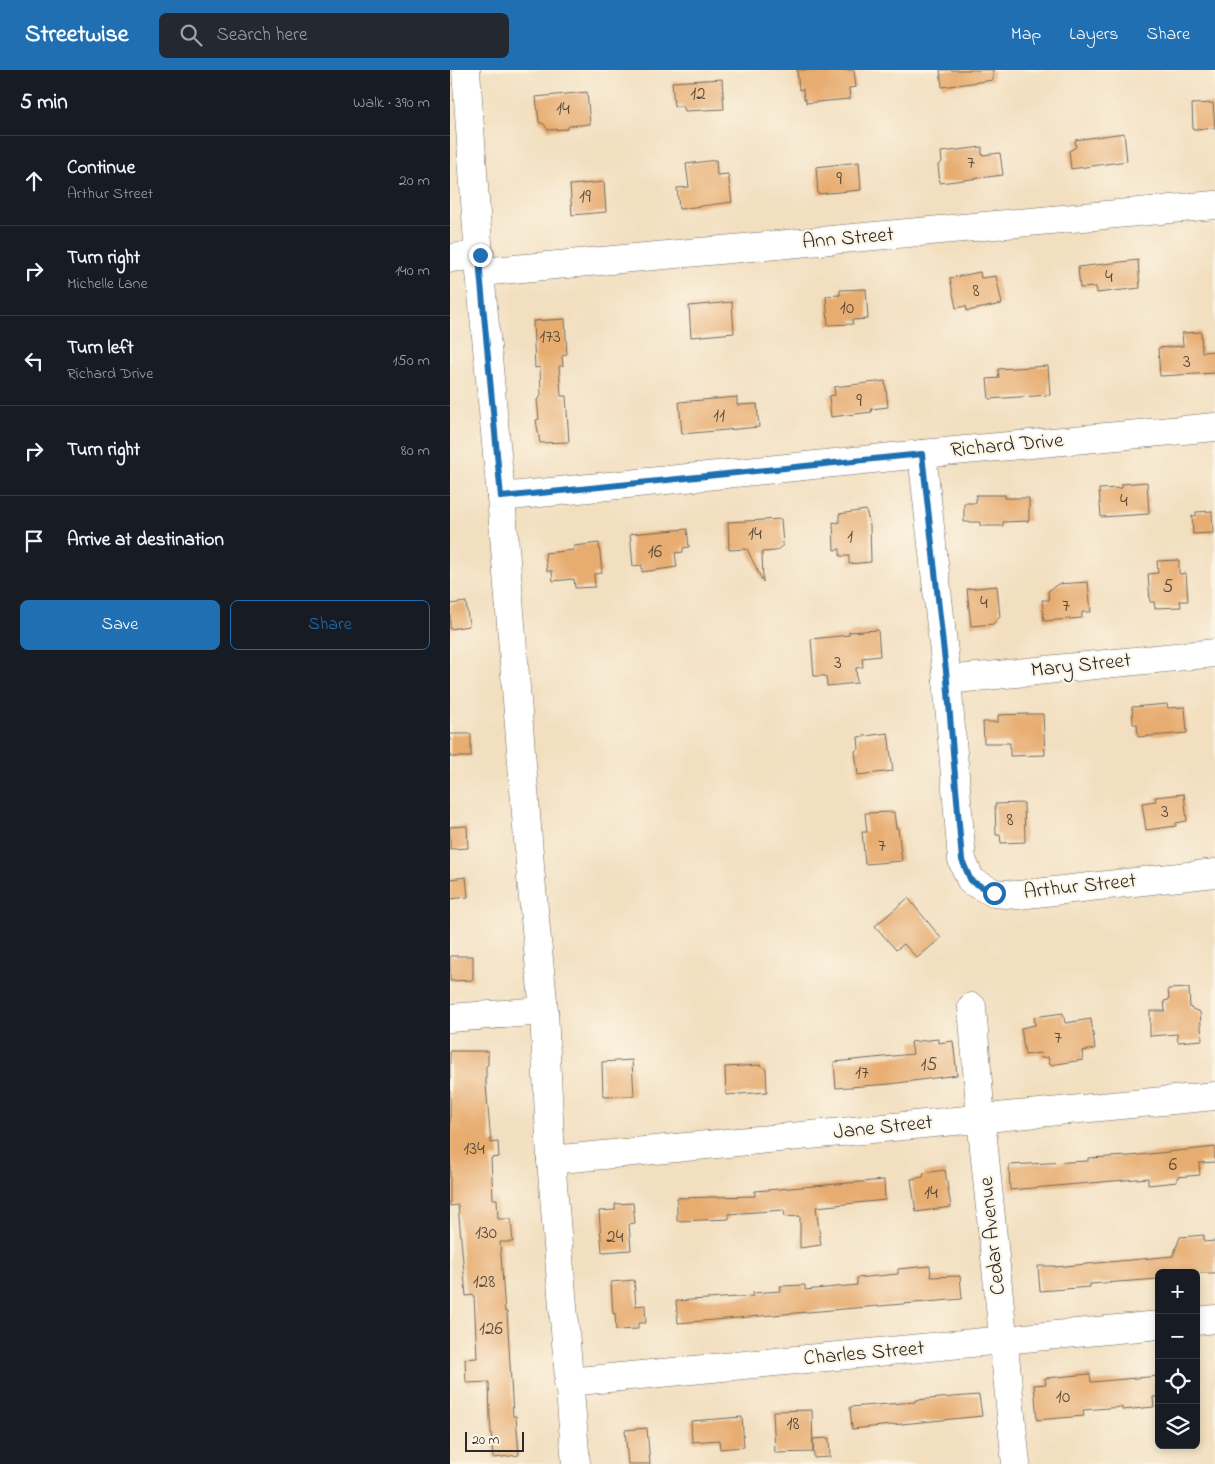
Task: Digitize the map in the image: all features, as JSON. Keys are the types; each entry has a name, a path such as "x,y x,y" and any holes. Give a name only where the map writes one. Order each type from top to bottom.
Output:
{"street":[{"path":"466,70 526,820 544,1011 551,1160 576,1464"},
{"name":"Ann Street","path":"450,258 480,263 1215,206"},
{"name":"Richard Drive","path":"501,497 922,454 1215,427"},
{"path":"922,454 947,680"},
{"name":"Mary Street","path":"947,680 1215,653"},
{"name":"Arthur Street","path":"947,680 962,860 971,881 994,893 1010,894 1215,873"},
{"name":"Cedar Avenue","path":"972,1007 981,1119 1016,1464"},
{"path":"450,1018 544,1011"},
{"name":"Jane Street","path":"551,1160 1215,1096"},
{"path":"1200,1321 1215,1319"},
{"name":"Charles Street","path":"568,1382 1155,1325"}],"building":[{"path":"797,70 854,70 856,87 849,88 850,99 806,103 803,89 799,90"},
{"path":"940,70 993,70 993,80 942,87"},
{"path":"722,79 724,109 685,111 683,106 674,106 672,82"},
{"path":"587,92 590,124 569,126 567,129 548,130 544,124 539,122 536,97"},
{"path":"1213,103 1215,128 1193,129 1192,104"},
{"path":"1124,133 1127,161 1071,169 1069,151 1076,147 1075,140"},
{"path":"982,147 982,155 1000,153 1003,175 940,183 938,165 942,162 941,152"},
{"path":"716,160 717,175 728,174 732,202 679,209 677,188 689,187 686,164"},
{"path":"859,162 861,190 818,194 816,167"},
{"path":"604,182 606,212 572,215 570,185"},
{"path":"1138,260 1140,288 1097,293 1096,287 1080,288 1078,267"},
{"path":"980,272 981,278 996,276 1002,304 967,311 966,306 956,308 950,278"},
{"path":"866,289 868,319 852,320 853,324 828,325 826,296 840,295 840,290"},
{"path":"732,302 734,333 691,337 689,306"},
{"path":"565,319 567,354 562,356 563,366 559,366 561,396 566,396 569,442 540,443 536,420 539,419 537,400 541,396 540,367 535,368 533,321"},
{"path":"1201,332 1202,352 1215,351 1215,373 1160,376 1158,348 1183,346 1182,333"},
{"path":"1048,366 1050,395 989,399 987,379 999,378 998,369"},
{"path":"885,381 888,407 871,409 872,412 831,417 829,396 835,395 834,387"},
{"path":"737,397 737,405 757,404 759,427 682,434 679,402"},
{"path":"1147,482 1149,514 1101,517 1099,489 1122,488 1122,484"},
{"path":"976,495 1005,495 1005,498 1029,498 1029,521 1003,522 1003,526 980,526 980,522 964,522 964,503 976,503"},
{"path":"866,510 870,525 871,562 849,564 849,556 840,556 840,549 834,550 833,522 839,523 839,514"},
{"path":"1212,511 1213,533 1193,534 1192,516 1196,516 1196,512"},
{"path":"781,519 783,545 776,551 762,552 763,582 747,549 729,550 728,522"},
{"path":"687,529 689,547 683,548 683,552 675,553 677,567 642,572 642,565 633,566 630,534"},
{"path":"599,543 602,573 594,574 595,587 575,588 574,579 553,581 552,571 547,571 545,553 574,550 574,546"},
{"path":"1179,560 1179,574 1186,573 1188,601 1180,601 1181,607 1155,608 1154,602 1150,602 1148,574 1158,573 1157,561"},
{"path":"1088,582 1091,612 1082,612 1082,618 1044,621 1042,600 1049,600 1048,591 1058,584"},
{"path":"997,586 1000,617 993,624 971,626 967,589"},
{"path":"466,602 469,626 450,629 450,604"},
{"path":"878,630 880,656 862,658 863,667 856,668 857,683 827,686 826,676 814,676 811,639 849,635 849,632"},
{"path":"1167,704 1168,708 1185,707 1187,733 1138,737 1137,724 1133,724 1132,707"},
{"path":"1043,714 1045,755 1010,756 1010,743 984,743 983,722 998,722 998,715"},
{"path":"888,733 893,771 858,775 855,751 859,749 858,737"},
{"path":"450,734 471,734 471,757 450,757"},
{"path":"1184,794 1187,821 1176,823 1176,826 1146,830 1142,803 1156,801 1155,797"},
{"path":"1024,803 1025,842 1001,843 1000,835 996,835 995,804"},
{"path":"894,812 902,861 865,864 862,832 867,832 865,813"},
{"path":"467,826 468,848 450,849 450,827"},
{"path":"466,877 468,897 450,899 450,879"},
{"path":"908,898 941,938 917,958 904,944 896,950 875,926"},
{"path":"450,956 473,956 473,980 450,981"},
{"path":"1189,988 1190,1008 1200,1012 1202,1040 1178,1042 1177,1034 1150,1036 1150,1011 1165,1011 1164,1001 1169,1000 1168,989"},
{"path":"1063,1013 1065,1023 1091,1019 1095,1049 1082,1051 1083,1060 1050,1065 1048,1057 1041,1058 1040,1053 1025,1055 1021,1028 1035,1025 1034,1017"},
{"path":"938,1039 938,1043 953,1041 957,1075 890,1084 836,1088 834,1062 913,1054 911,1042"},
{"path":"450,1051 488,1051 486,1085 491,1143 498,1142 499,1157 491,1158 493,1199 497,1199 498,1219 511,1219 513,1242 500,1242 505,1312 507,1312 513,1416 516,1416 519,1455 493,1458 489,1382 466,1383 465,1359 477,1358 474,1295 466,1296 458,1205 450,1206"},
{"path":"632,1060 634,1096 603,1097 602,1062"},
{"path":"760,1065 766,1069 767,1092 726,1095 725,1067"},
{"path":"1215,1147 1215,1162 1199,1163 1200,1175 1177,1177 1177,1182 1148,1185 1148,1178 1010,1190 1009,1165 1088,1161 1088,1158 1130,1156"},
{"path":"945,1170 951,1207 916,1212 911,1179 923,1177 924,1173"},
{"path":"884,1180 885,1200 816,1207 821,1245 800,1248 800,1216 785,1217 784,1210 729,1214 729,1219 677,1221 677,1198 755,1196 755,1191"},
{"path":"633,1203 635,1223 629,1224 631,1250 602,1252 599,1211 615,1210 615,1204"},
{"path":"1204,1235 1204,1242 1215,1241 1215,1273 1200,1273 1200,1269 1155,1269 1155,1279 1090,1284 1090,1287 1040,1291 1038,1266 1055,1267 1173,1256 1180,1237"},
{"path":"930,1266 931,1277 960,1276 962,1299 678,1323 676,1301 753,1296 752,1293 781,1291 780,1286 805,1285 805,1290 857,1285 857,1278 898,1274 898,1269"},
{"path":"634,1280 636,1306 645,1305 646,1323 638,1323 638,1329 616,1330 611,1282"},
{"path":"1090,1374 1091,1382 1155,1376 1154,1407 1122,1410 1122,1407 1083,1410 1084,1416 1037,1420 1034,1385 1046,1384 1045,1378"},
{"path":"979,1395 982,1416 852,1429 850,1407"},
{"path":"812,1410 813,1452 775,1453 773,1411"},
{"path":"742,1417 744,1447 720,1449 719,1440 692,1442 691,1421"},
{"path":"647,1428 650,1464 628,1464 625,1430"},
{"path":"829,1438 830,1457 814,1458 813,1439"}],"route":[{"path":"480,255 501,497 922,454 947,680 962,860 971,881 994,893"}]}
